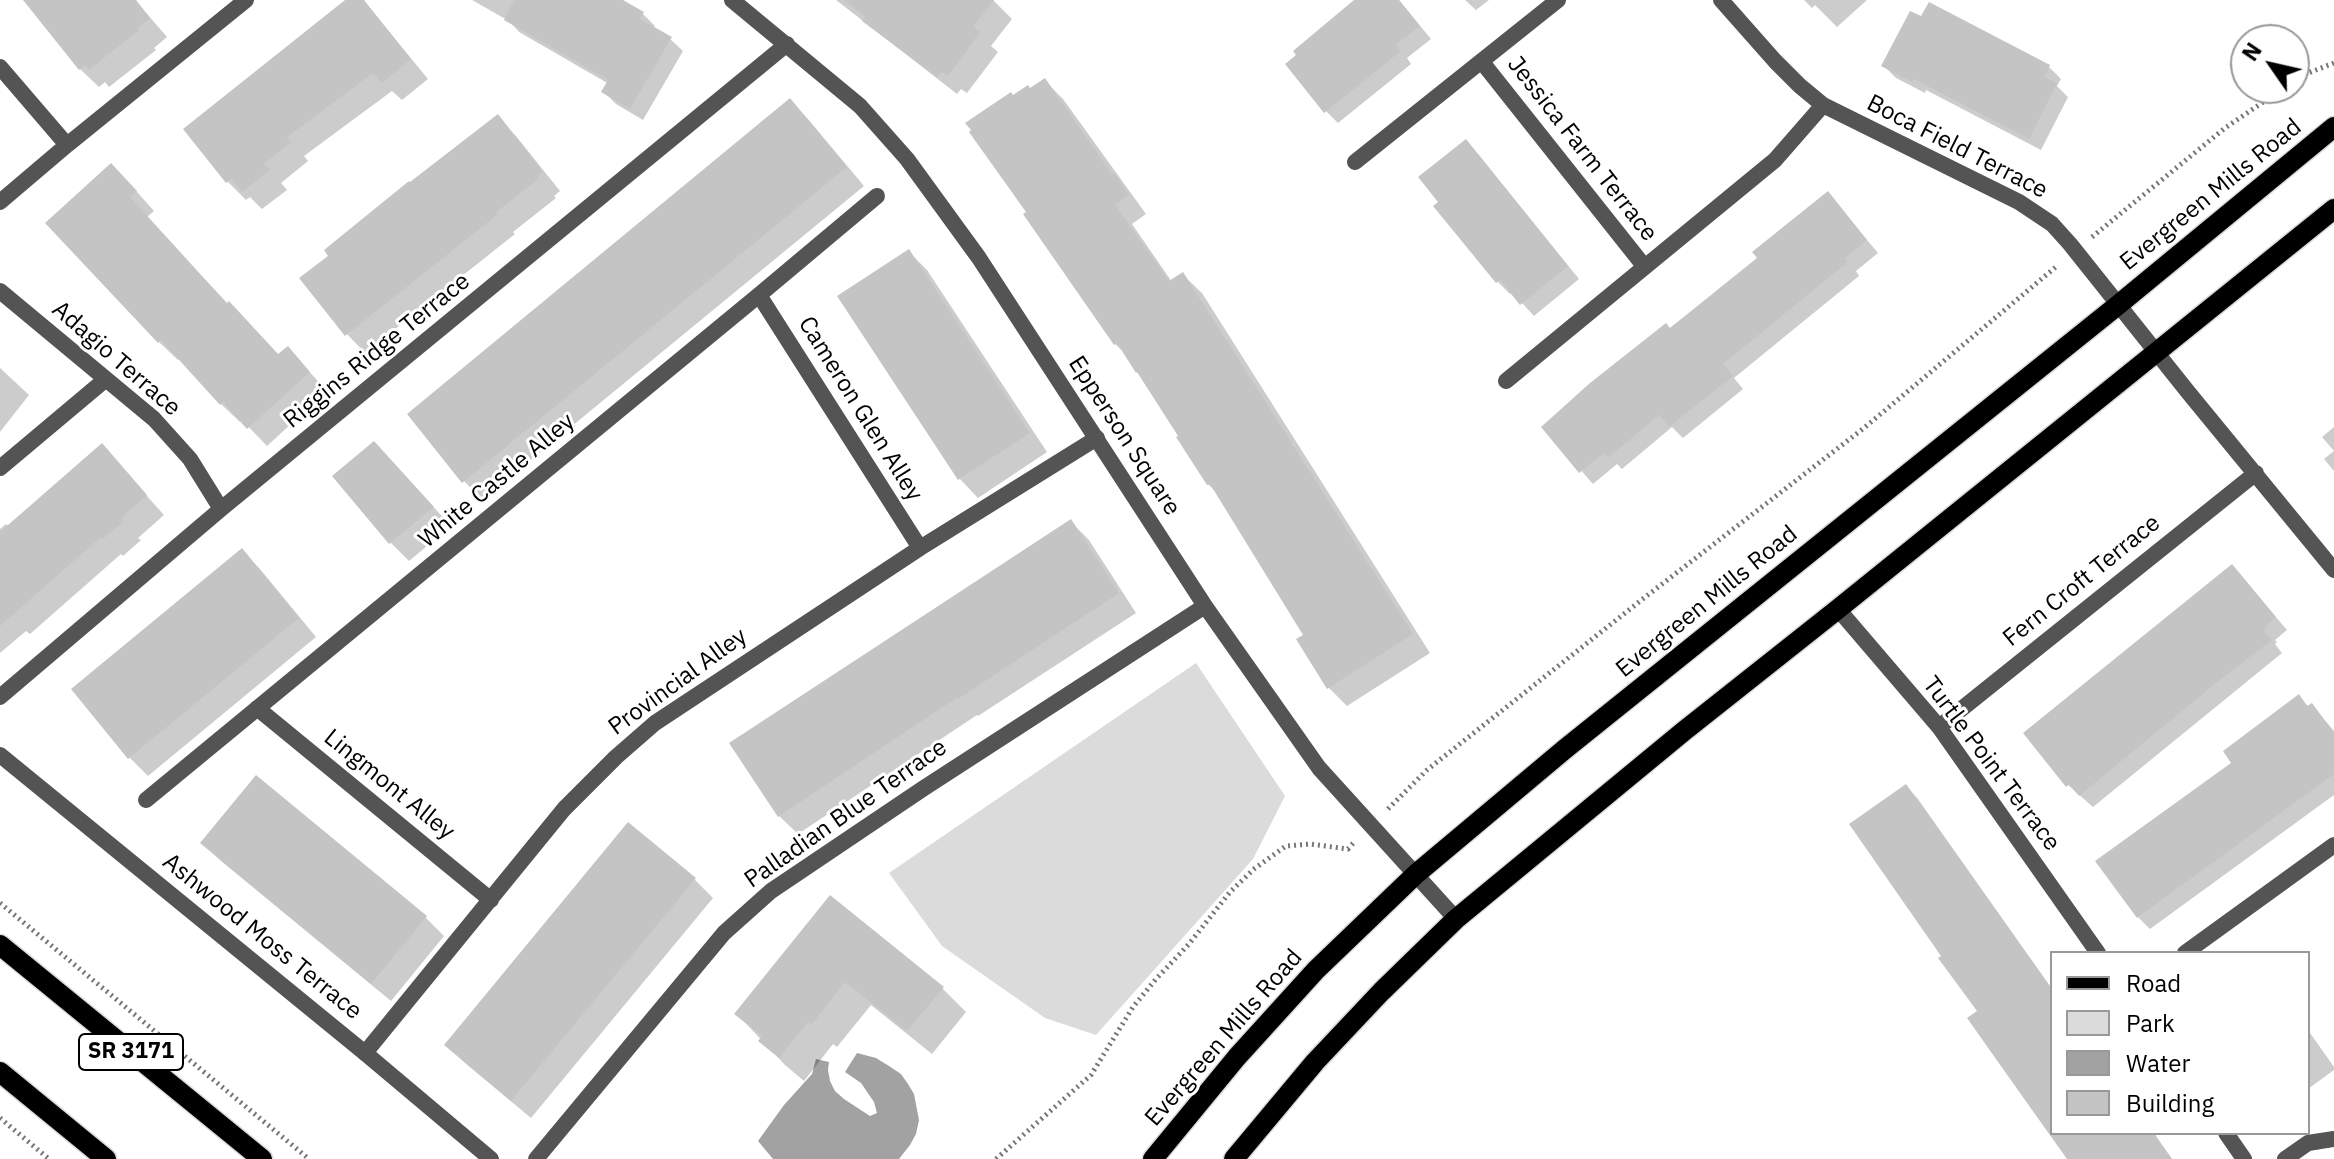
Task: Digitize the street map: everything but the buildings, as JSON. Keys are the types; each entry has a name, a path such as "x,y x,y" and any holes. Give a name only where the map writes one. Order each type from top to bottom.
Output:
{"main road":[{"name":"Evergreen Mills Road","path":"1153,1159 1237,1057 1316,970 1416,874 1577,739 2118,305 2334,127"},
{"path":"1234,1159 1315,1062 1456,919 1684,731 2334,209"},
{"name":"SR 3171","path":"0,945 262,1159"},
{"path":"0,1072 106,1159"}],"street":[{"path":"0,202 246,0"},
{"name":"Epperson Square","path":"732,0 860,106 907,159 979,258 1205,606 1319,768 1456,919"},
{"name":"Jessica Farm Terrace","path":"1355,162 1558,0"},
{"name":"Boca Field Terrace","path":"1721,0 1791,78 1823,105 2019,202 2052,224 2334,570"},
{"name":"Riggins Ridge Terrace","path":"0,697 221,509 787,44"},
{"name":"Jessica Farm Terrace","path":"1482,62 1644,266"},
{"path":"0,67 67,145"},
{"name":"Jessica Farm Terrace","path":"1506,381 1775,160 1823,105"},
{"name":"White Castle Alley","path":"146,800 877,196"},
{"name":"Adagio Terrace","path":"0,291 154,419 190,459 221,509"},
{"name":"Cameron Glen Alley","path":"759,295 920,548"},
{"path":"0,468 106,379"},
{"name":"Provincial Alley","path":"365,1053 564,809 655,723 920,548 1097,438"},
{"name":"Fern Croft Terrace","path":"1939,727 2256,473"},
{"name":"Palladian Blue Terrace","path":"536,1159 724,933 771,891 1205,606"},
{"name":"Turtle Point Terrace","path":"1838,609 1939,727 2097,951"},
{"name":"Lingmont Alley","path":"257,708 491,900"},
{"name":"Ashwood Moss Terrace","path":"0,755 491,1159"},
{"path":"2188,951 2334,845"},
{"path":"2227,1135 2244,1159"},
{"path":"2285,1159 2308,1143 2334,1139"}],"path":[{"path":"2310,72 2334,63"},
{"path":"996,1159 1091,1075 1133,1007 1230,892 1254,869 1286,846 1310,844 1348,849 1427,770 1864,428 2225,128 2260,104"},
{"path":"0,903 309,1159"},
{"path":"0,1118 49,1159"}],"green space":[{"path":"1196,663 1285,796 1253,859 1096,1035 1045,1018 942,946 889,873"}],"water":[{"path":"857,1053 876,1058 901,1074 914,1094 919,1120 916,1134 899,1159 773,1159 758,1141 812,1074 816,1059 829,1062 830,1081 844,1099 870,1116 877,1113 874,1102 861,1083 845,1072"}]}
